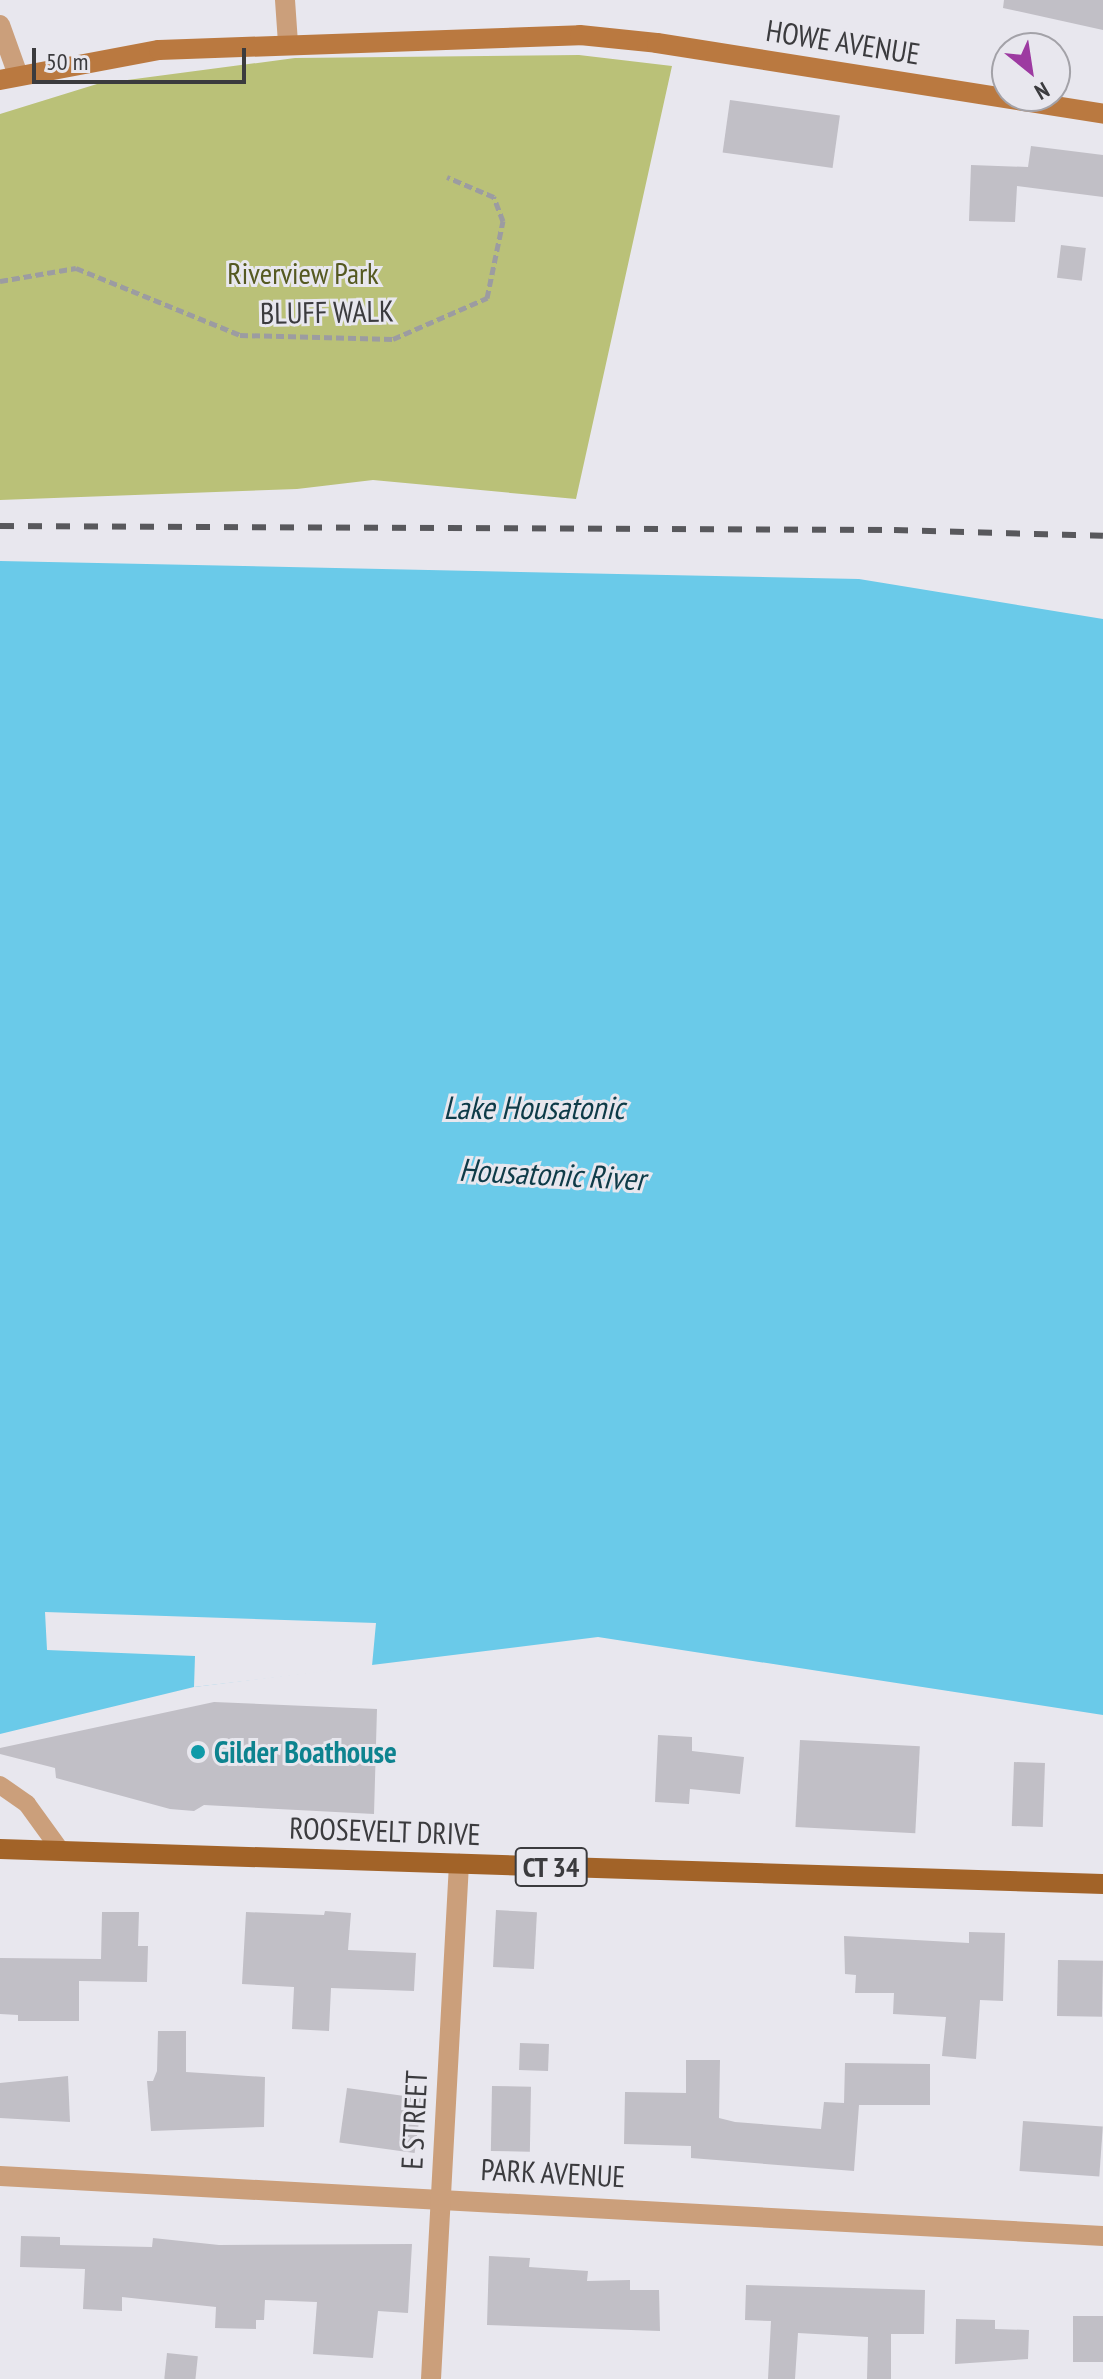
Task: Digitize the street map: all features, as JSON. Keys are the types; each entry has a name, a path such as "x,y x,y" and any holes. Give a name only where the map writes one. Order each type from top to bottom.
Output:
{"main road":[{"name":"HOWE AVENUE","path":"9,77 159,50 288,43 580,35 657,43 1103,114"},
{"name":"ROOSEVELT DRIVE","path":"0,1849 1103,1884"}],"street":[{"path":"285,0 288,43"},
{"path":"0,25 9,77"},
{"name":"E STREET","path":"431,2379 459,1864"},
{"name":"PARK AVENUE","path":"0,2176 440,2197 1103,2236"}],"lane":[{"path":"0,1785 27,1804 61,1851"}],"path":[{"name":"BLUFF WALK","path":"0,281 76,268 240,335 393,339 487,298 503,221 494,197 447,177"}],"green space":[{"name":"Riverview Park","path":"579,55 672,66 576,499 373,480 297,489 0,500 0,114 97,84 295,58"}],"water":[{"name":"Lake Housatonic","path":"0,561 859,579 1103,619 1103,1715 598,1637 194,1687 0,1734"}],"pier":[{"path":"45,1612 376,1623 372,1666 194,1687 195,1656 47,1650"}],"building":[{"path":"1004,0 1103,0 1103,30 1003,8"},
{"path":"730,100 840,115 833,168 723,152"},
{"path":"1031,146 1103,155 1103,197 1017,186 1015,222 969,221 971,165 1028,167"},
{"path":"1061,245 1086,248 1082,281 1057,278"},
{"name":"Gilder Boathouse","path":"214,1702 377,1709 374,1814 204,1805 194,1811 170,1809 56,1778 55,1768 0,1754 0,1748"},
{"path":"658,1735 692,1737 692,1751 744,1757 740,1794 690,1789 689,1804 655,1802"},
{"path":"800,1740 920,1746 915,1833 795,1827"},
{"path":"1014,1762 1045,1763 1043,1827 1012,1826"},
{"path":"496,1910 537,1912 534,1969 493,1967"},
{"path":"325,1911 351,1913 348,1950 416,1953 414,1991 331,1988 329,2031 292,2029 294,1987 242,1984 246,1912 324,1915"},
{"path":"102,1912 139,1912 138,1946 148,1946 147,1982 79,1981 79,2021 18,2021 18,2015 0,2014 0,1958 101,1959"},
{"path":"969,1932 1005,1933 1003,2001 980,2000 976,2059 942,2056 946,2017 893,2014 894,1993 855,1993 856,1975 845,1974 844,1936 969,1943"},
{"path":"1058,1960 1103,1961 1102,2017 1057,2016"},
{"path":"158,2031 186,2031 186,2072 265,2077 264,2127 151,2131 147,2081 153,2081 157,2071"},
{"path":"520,2043 549,2044 548,2071 519,2070"},
{"path":"686,2060 720,2060 719,2118 735,2122 821,2129 824,2102 844,2103 845,2063 930,2064 930,2105 859,2105 854,2171 691,2158 691,2146 624,2144 625,2092 686,2093"},
{"path":"68,2076 70,2122 0,2118 0,2083"},
{"path":"492,2086 531,2087 530,2152 491,2151"},
{"path":"347,2088 422,2099 415,2153 339,2142"},
{"path":"1023,2121 1103,2127 1099,2176 1020,2171"},
{"path":"21,2236 60,2237 60,2245 152,2247 153,2238 219,2245 412,2244 408,2313 378,2311 373,2358 313,2354 317,2302 265,2300 264,2320 256,2320 256,2329 215,2328 216,2307 122,2297 122,2311 83,2309 85,2269 20,2267"},
{"path":"489,2256 530,2258 529,2267 588,2271 587,2281 630,2280 630,2290 659,2290 660,2331 487,2325"},
{"path":"746,2285 925,2290 924,2334 891,2334 891,2379 867,2379 868,2337 798,2333 795,2379 768,2379 771,2321 745,2320"},
{"path":"1073,2316 1103,2316 1103,2362 1073,2362"},
{"path":"956,2319 995,2320 995,2329 1029,2330 1028,2359 955,2364"},
{"path":"167,2353 198,2356 195,2379 164,2379"}],"railway":[{"path":"0,526 894,530 1103,536"}],"place":[{"name":"Gilder Boathouse","path":"198,1752"}],"water label":[{"name":"Housatonic River","path":"552,1174"}]}
